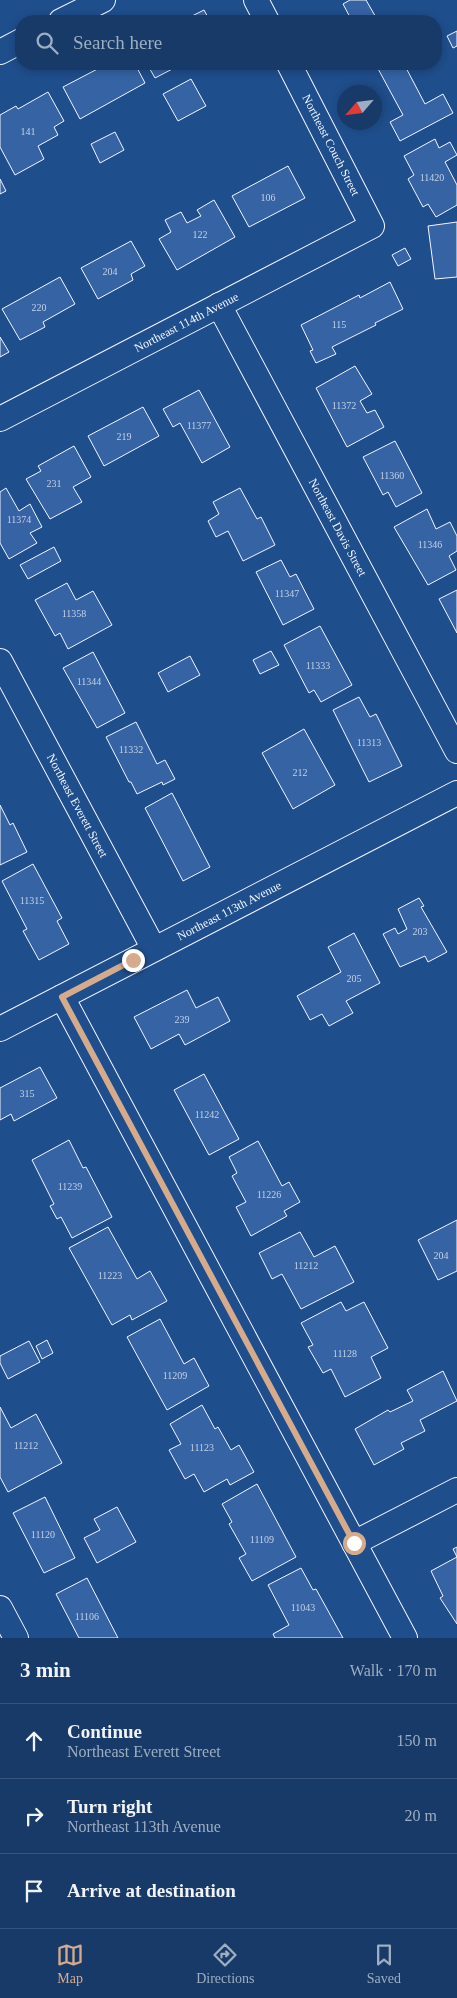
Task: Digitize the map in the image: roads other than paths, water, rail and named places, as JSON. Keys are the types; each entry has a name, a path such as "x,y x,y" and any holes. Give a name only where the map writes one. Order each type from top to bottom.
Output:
{"street":[{"path":"73,15 103,0"},
{"path":"256,0 264,15"},
{"path":"0,52 15,44"},
{"name":"Northeast Couch Street","path":"292,70 372,226"},
{"name":"Northeast 114th Avenue","path":"0,419 372,226"},
{"name":"Northeast Davis Street","path":"219,305 457,751"},
{"name":"Northeast Everett Street","path":"0,661 154,949"},
{"name":"Northeast 113th Avenue","path":"0,1029 457,793"},
{"path":"62,997 405,1638"},
{"path":"354,1543 457,1490"},
{"path":"0,1608 16,1638"}]}
